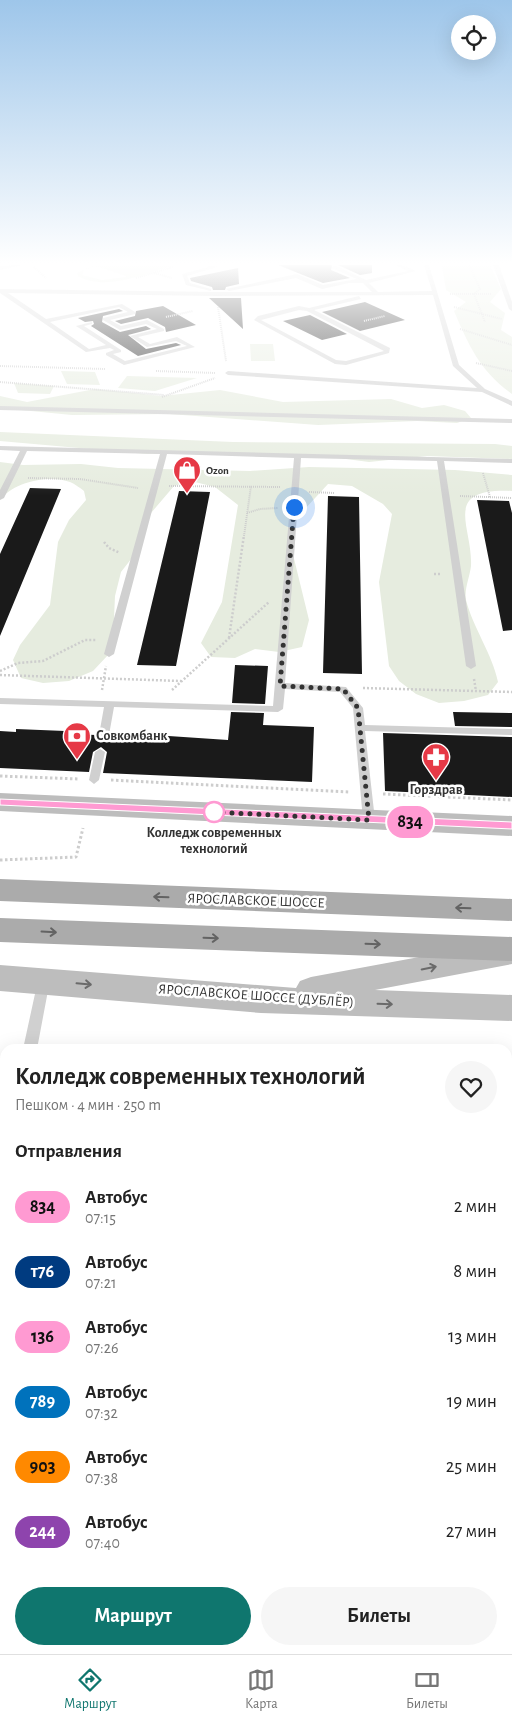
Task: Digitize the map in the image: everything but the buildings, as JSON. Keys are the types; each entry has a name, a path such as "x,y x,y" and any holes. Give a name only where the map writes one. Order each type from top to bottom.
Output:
{"main road":[{"name":"ЯРОСЛАВСКОЕ ШОССЕ","path":"0,890 512,910"},
{"path":"0,930 512,951"}],"street":[{"path":"0,802 85,817"},
{"path":"0,814 85,817 369,820 512,826"},
{"path":"261,1000 512,951"},
{"name":"ЯРОСЛАВСКОЕ ШОССЕ (ДУБЛЁР)","path":"0,978 44,980 261,1000 512,1008"}],"lane":[{"path":"76,342 88,351 110,346"},
{"path":"104,342 119,351 108,354 124,363 192,347 184,342"},
{"path":"143,342 149,346 165,342"},
{"path":"298,342 335,362 346,362 387,352 388,349 374,342"},
{"path":"449,342 456,366 483,390 512,404"},
{"path":"228,374 483,390"},
{"path":"0,408 512,421"},
{"path":"0,448 512,461"},
{"path":"0,498 25,448"},
{"path":"109,654 164,452"},
{"path":"0,701 278,709 298,456"},
{"path":"440,460 472,666"},
{"path":"280,686 343,689 358,708 369,820"},
{"path":"104,735 110,704"},
{"path":"360,728 512,732"},
{"path":"94,780 100,752"},
{"path":"31,1044 44,980"}],"path":[{"path":"223,342 228,374"},
{"path":"454,357 512,371"},
{"path":"0,366 108,369"},
{"path":"148,371 228,374"},
{"path":"159,398 228,374"},
{"path":"0,382 168,395"},
{"path":"479,461 490,497"},
{"path":"229,639 251,486"},
{"path":"296,492 335,493"},
{"path":"445,496 512,498"},
{"path":"247,513 260,509"},
{"path":"154,706 288,585"},
{"path":"0,673 18,663 43,660 85,640 113,640"},
{"path":"98,704 109,654"},
{"path":"0,673 181,682"},
{"path":"343,689 370,687 512,692"},
{"path":"0,776 512,800"},
{"path":"0,860 76,857 85,817"}],"shaded area":[{"path":"468,342 512,342 512,394 484,367"},
{"path":"250,344 273,344 275,361 251,361"},
{"path":"61,371 95,372 100,385 67,384"},
{"path":"127,376 197,378 155,391 118,388"},
{"path":"14,383 54,386 50,394 18,393"},
{"path":"95,389 161,396 220,390 283,402 391,399 422,408 444,405 465,411 471,418 457,423 417,421 318,425 169,414 72,415 0,408 0,396 27,402"},
{"path":"0,432 233,442 495,444 512,446 512,459 427,456 369,462 308,454 147,454 0,441"},
{"path":"0,462 23,465 81,464 118,468 250,471 309,467 455,470 512,475 512,491 490,492 476,496 468,503 465,512 471,566 466,587 466,600 498,682 488,695 464,701 439,703 416,694 399,681 389,666 379,582 392,514 383,504 352,486 328,484 292,523 288,534 309,620 302,647 279,652 255,649 235,658 211,657 201,643 222,602 238,505 215,487 191,481 174,486 151,513 135,554 121,572 115,596 113,640 109,654 93,671 69,681 43,683 21,678 13,660 20,645 50,605 58,542 69,520 86,500 84,491 70,482 42,479 13,488 0,500"}],"bus line":[{"name":"834","path":"0,802 512,826"}],"place":[{"name":"Ozon","path":"187,494"},
{"name":"Совкомбанк","path":"77,760"},
{"name":"Горздрав","path":"436,781"},
{"name":"Колледж современных технологий","path":"214,812"}],"route":[{"path":"214,812 369,820 358,708 351,697 343,689 280,686 294,507"}]}
